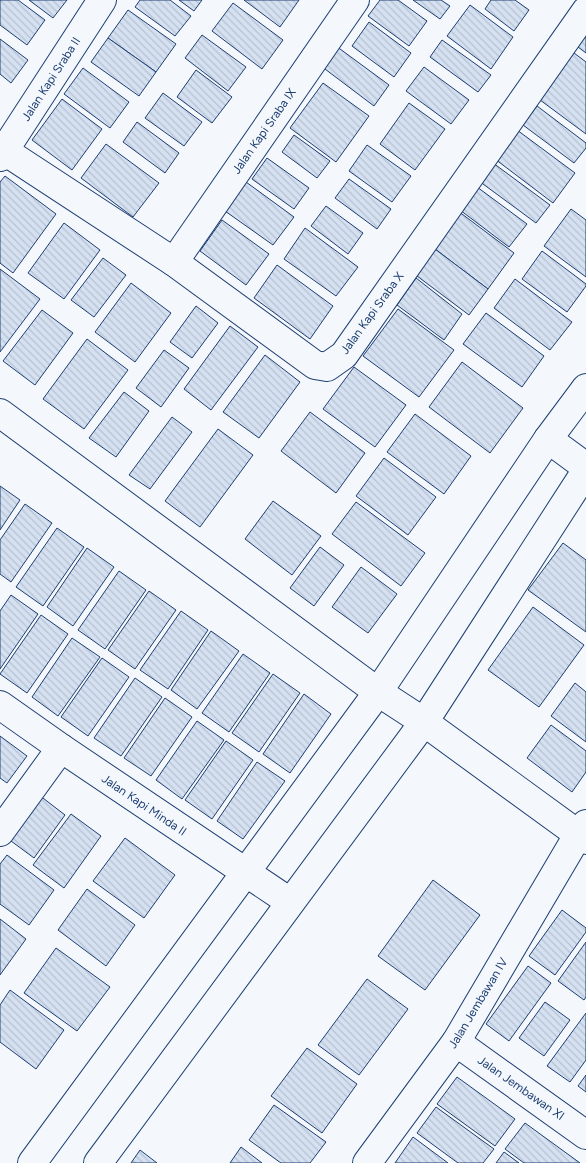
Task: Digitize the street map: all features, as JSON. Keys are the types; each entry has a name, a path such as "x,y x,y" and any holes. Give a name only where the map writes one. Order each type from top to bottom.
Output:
{"street":[{"name":"Jalan Kapi Sraba II","path":"1,152 102,0"},
{"name":"Jalan Kapi Sraba IX","path":"174,262 355,0"},
{"name":"Jalan Kapi Sraba X","path":"1,152 174,262 315,365 327,367 344,355 586,11"},
{"path":"32,1163 378,692 548,439 586,388"},
{"path":"0,413 378,692 583,833"},
{"path":"548,439 586,466"},
{"path":"98,1163 424,722 586,471"},
{"name":"Jalan Kapi Minda II","path":"0,705 290,902"},
{"path":"0,832 61,748"},
{"name":"Jalan Jembawan IV","path":"368,1163 456,1042 583,833"},
{"name":"Jalan Jembawan XI","path":"456,1042 586,1135"}],"building":[{"path":"0,0 18,0 45,20 27,45 0,25"},
{"path":"29,0 67,0 53,18"},
{"path":"140,0 170,0 191,16 175,36 135,7"},
{"path":"179,0 202,0 194,11"},
{"path":"244,0 299,0 280,27"},
{"path":"380,0 398,0 427,21 409,46 368,16"},
{"path":"413,0 441,0 450,6 440,19"},
{"path":"491,0 515,0 529,10 514,31 485,9"},
{"path":"233,3 283,40 262,69 212,31"},
{"path":"470,5 513,37 491,69 447,36"},
{"path":"128,10 176,44 156,72 108,38"},
{"path":"586,19 586,53 570,41"},
{"path":"369,22 411,53 394,77 352,46"},
{"path":"202,35 246,67 228,91 185,58"},
{"path":"108,38 156,72 139,96 91,62"},
{"path":"0,39 28,60 11,83 0,74"},
{"path":"442,40 491,75 478,92 430,57"},
{"path":"336,46 389,85 374,106 321,66"},
{"path":"570,50 586,62 586,134 536,97"},
{"path":"424,67 469,100 451,124 406,91"},
{"path":"83,68 129,102 110,128 64,94"},
{"path":"196,70 232,97 212,123 177,97"},
{"path":"323,83 369,116 336,162 290,128"},
{"path":"163,93 202,122 184,146 145,118"},
{"path":"62,99 102,129 72,170 32,140"},
{"path":"409,103 445,129 415,170 380,144"},
{"path":"537,106 586,143 586,148 574,163 523,125"},
{"path":"137,122 179,153 165,173 123,142"},
{"path":"517,130 575,173 553,203 495,159"},
{"path":"294,135 330,161 317,178 282,152"},
{"path":"106,144 159,183 133,217 81,178"},
{"path":"367,145 411,176 392,202 349,171"},
{"path":"267,158 309,188 294,209 252,179"},
{"path":"493,163 550,205 536,223 479,181"},
{"path":"5,176 56,214 13,273 0,263 0,182"},
{"path":"349,179 391,209 377,229 335,198"},
{"path":"246,182 294,217 273,245 225,211"},
{"path":"473,184 527,224 509,247 456,207"},
{"path":"326,206 363,233 348,254 311,226"},
{"path":"571,209 586,220 586,277 544,246"},
{"path":"458,211 514,253 488,289 431,246"},
{"path":"222,220 269,254 246,285 200,251"},
{"path":"64,223 100,250 64,299 28,273"},
{"path":"305,228 358,267 336,296 284,259"},
{"path":"431,246 488,289 469,315 413,273"},
{"path":"542,251 586,284 567,312 522,279"},
{"path":"103,258 126,275 94,317 71,300"},
{"path":"277,265 333,306 310,339 254,298"},
{"path":"0,269 40,299 0,352"},
{"path":"416,278 462,314 444,340 397,305"},
{"path":"515,279 572,322 550,350 494,308"},
{"path":"131,283 171,313 135,362 95,332"},
{"path":"196,306 218,323 192,358 170,342"},
{"path":"398,309 454,350 419,397 363,356"},
{"path":"42,310 73,333 35,385 3,361"},
{"path":"486,313 544,356 522,387 463,344"},
{"path":"230,326 258,347 211,410 184,389"},
{"path":"87,339 128,370 84,429 43,399"},
{"path":"164,350 189,368 161,407 136,388"},
{"path":"265,355 300,382 259,438 223,412"},
{"path":"462,362 523,408 490,453 429,407"},
{"path":"354,367 406,405 375,447 323,409"},
{"path":"124,392 149,411 116,457 89,438"},
{"path":"310,412 365,453 336,493 281,451"},
{"path":"415,414 471,456 444,494 387,452"},
{"path":"172,417 192,432 150,489 129,475"},
{"path":"218,429 253,455 200,527 165,501"},
{"path":"384,458 436,497 408,535 356,496"},
{"path":"0,486 20,500 0,530"},
{"path":"273,501 321,536 292,575 245,539"},
{"path":"356,502 425,553 401,586 332,534"},
{"path":"25,504 52,523 11,582 0,574 0,540"},
{"path":"57,528 84,547 43,606 16,587"},
{"path":"563,543 586,560 586,632 528,590"},
{"path":"320,547 344,565 314,606 290,588"},
{"path":"87,548 114,567 73,626 47,607"},
{"path":"361,567 397,594 368,633 332,607"},
{"path":"119,571 146,590 105,649 78,630"},
{"path":"149,591 176,610 135,669 108,650"},
{"path":"11,595 38,614 0,669 0,611"},
{"path":"533,607 584,645 539,707 488,670"},
{"path":"181,611 208,630 168,689 140,670"},
{"path":"41,615 68,634 27,693 0,674"},
{"path":"211,631 239,651 197,709 171,690"},
{"path":"72,638 100,657 58,716 32,697"},
{"path":"243,654 270,673 229,732 202,713"},
{"path":"102,658 129,677 88,736 61,717"},
{"path":"273,674 300,693 259,752 232,733"},
{"path":"135,678 162,697 121,756 94,738"},
{"path":"575,683 586,692 586,742 551,716"},
{"path":"304,694 331,714 290,773 263,754"},
{"path":"165,698 192,717 151,776 124,758"},
{"path":"197,721 224,740 182,799 156,780"},
{"path":"551,725 586,751 586,772 572,792 527,758"},
{"path":"0,736 27,756 7,783 0,778"},
{"path":"226,741 253,760 212,819 185,800"},
{"path":"257,762 285,781 243,839 217,821"},
{"path":"39,795 65,815 34,858 7,838"},
{"path":"71,814 101,836 64,888 33,865"},
{"path":"125,838 175,875 144,918 93,881"},
{"path":"7,855 54,890 29,925 0,904 0,864"},
{"path":"433,880 480,915 425,990 378,956"},
{"path":"87,889 135,925 106,966 58,930"},
{"path":"562,910 586,928 586,932 555,975 529,956"},
{"path":"0,919 26,939 0,975"},
{"path":"586,942 586,997 584,1000 558,981"},
{"path":"56,948 110,987 77,1031 24,993"},
{"path":"528,966 551,983 509,1041 486,1024"},
{"path":"367,979 408,1009 359,1075 318,1045"},
{"path":"10,990 64,1030 36,1069 0,1042 0,1005"},
{"path":"545,1002 570,1020 544,1056 519,1038"},
{"path":"586,1013 586,1060 570,1082 547,1066"},
{"path":"307,1048 357,1084 322,1133 271,1096"},
{"path":"586,1075 586,1092 578,1086"},
{"path":"457,1077 515,1119 495,1146 437,1104"},
{"path":"274,1105 326,1142 310,1163 281,1163 249,1140"},
{"path":"436,1107 494,1149 483,1163 458,1163 417,1133"},
{"path":"525,1123 580,1163 524,1163 505,1149"},
{"path":"413,1137 448,1163 395,1163"},
{"path":"241,1147 262,1163 230,1163"},
{"path":"140,1150 157,1163 131,1163"},
{"path":"504,1152 519,1163 496,1163"}]}
